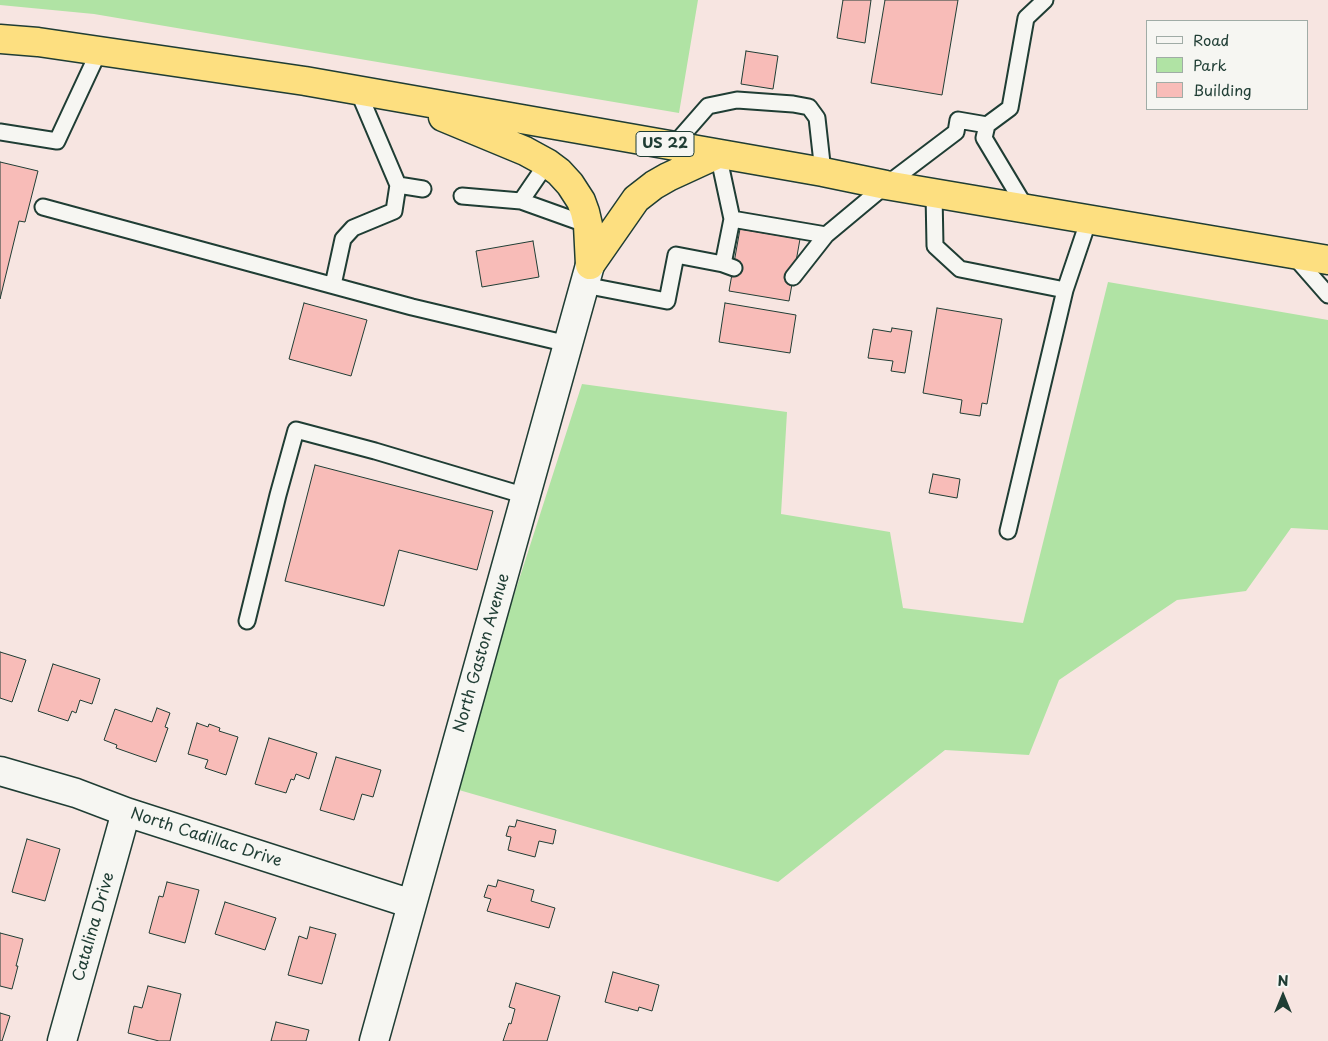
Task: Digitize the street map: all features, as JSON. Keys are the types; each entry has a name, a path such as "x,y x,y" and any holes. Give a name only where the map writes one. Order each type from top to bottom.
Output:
{"highway":[{"name":"US 22","path":"0,39 38,42 296,79 823,172 886,185 1328,260"},
{"path":"397,97 525,151 559,172 570,184 586,212 588,225 587,275"},
{"path":"587,275 636,199 668,176 718,154"}],"street":[{"name":"North Gaston Avenue","path":"374,1041 587,275"},
{"name":"North Cadillac Drive","path":"0,771 412,904"},
{"name":"Catalina Drive","path":"62,1041 126,812"}],"lane":[{"path":"1026,208 984,138 987,125 1010,108 1026,18 1044,0"},
{"path":"0,132 57,141 99,51"},
{"path":"333,285 343,238 353,228 394,211 398,185 358,90"},
{"path":"673,146 708,106 737,100 793,104 809,107 817,118 823,172"},
{"path":"793,277 826,235 886,185 956,132 958,120 987,125"},
{"path":"587,275 667,301 676,255 728,266 732,219 718,154"},
{"path":"521,201 547,164"},
{"path":"398,185 423,189"},
{"path":"934,193 935,246 960,269 1064,290"},
{"path":"462,196 521,201 588,225"},
{"path":"43,207 412,307 568,344"},
{"path":"732,219 826,235"},
{"path":"1008,531 1064,290 1089,219"},
{"path":"1292,254 1328,295"},
{"path":"247,621 296,430 526,496"}],"green space":[{"path":"0,0 698,0 679,113 94,14 0,5"},
{"path":"1108,282 1328,320 1328,530 1291,528 1246,591 1177,600 1059,680 1029,755 945,750 778,882 452,788 582,384 787,412 781,514 890,532 903,608 1023,623"}],"building":[{"path":"843,0 871,0 865,43 837,38"},
{"path":"885,0 958,0 942,95 871,83"},
{"path":"746,51 778,56 773,89 741,84"},
{"path":"0,162 38,171 25,222 19,221 0,299"},
{"path":"740,229 800,239 789,301 729,291"},
{"path":"533,241 539,277 482,287 476,251"},
{"path":"304,303 367,320 351,376 289,359"},
{"path":"725,303 796,315 790,353 719,342"},
{"path":"937,308 1002,319 987,404 982,403 980,416 960,413 962,400 923,393"},
{"path":"892,328 912,331 905,373 891,371 893,361 868,358 873,329 891,332"},
{"path":"315,465 493,511 477,570 399,550 384,606 285,581"},
{"path":"933,474 960,479 957,498 929,493"},
{"path":"0,652 26,660 12,702 0,698"},
{"path":"53,664 100,679 92,704 80,700 76,713 72,711 68,721 38,711"},
{"path":"157,708 170,713 165,727 168,728 156,762 116,748 117,745 104,740 115,709 152,722"},
{"path":"197,723 208,727 209,724 220,728 219,731 238,737 226,775 205,768 208,760 188,754"},
{"path":"269,738 317,753 309,779 296,774 294,780 291,779 286,793 255,784"},
{"path":"336,757 381,770 373,797 362,794 354,820 320,810"},
{"path":"517,820 556,830 553,844 539,841 535,857 508,850 511,837 506,836 509,826 515,827"},
{"path":"27,839 60,849 45,901 12,892"},
{"path":"498,880 534,890 531,901 555,908 549,928 487,911 491,899 484,897 488,885 496,887"},
{"path":"167,882 199,890 185,943 149,933 159,896 163,897"},
{"path":"225,902 276,918 265,950 215,934"},
{"path":"310,927 336,934 322,984 288,975 299,936 307,939"},
{"path":"0,933 23,939 12,989 0,986"},
{"path":"613,972 659,985 652,1011 639,1007 638,1011 605,1002"},
{"path":"516,983 560,996 547,1041 503,1041 509,1023 511,1024 515,1009 509,1007"},
{"path":"148,986 181,994 170,1041 159,1041 128,1033 134,1006 142,1008"},
{"path":"0,1013 10,1016 2,1041 0,1041"},
{"path":"276,1022 309,1030 306,1041 271,1041"}]}
